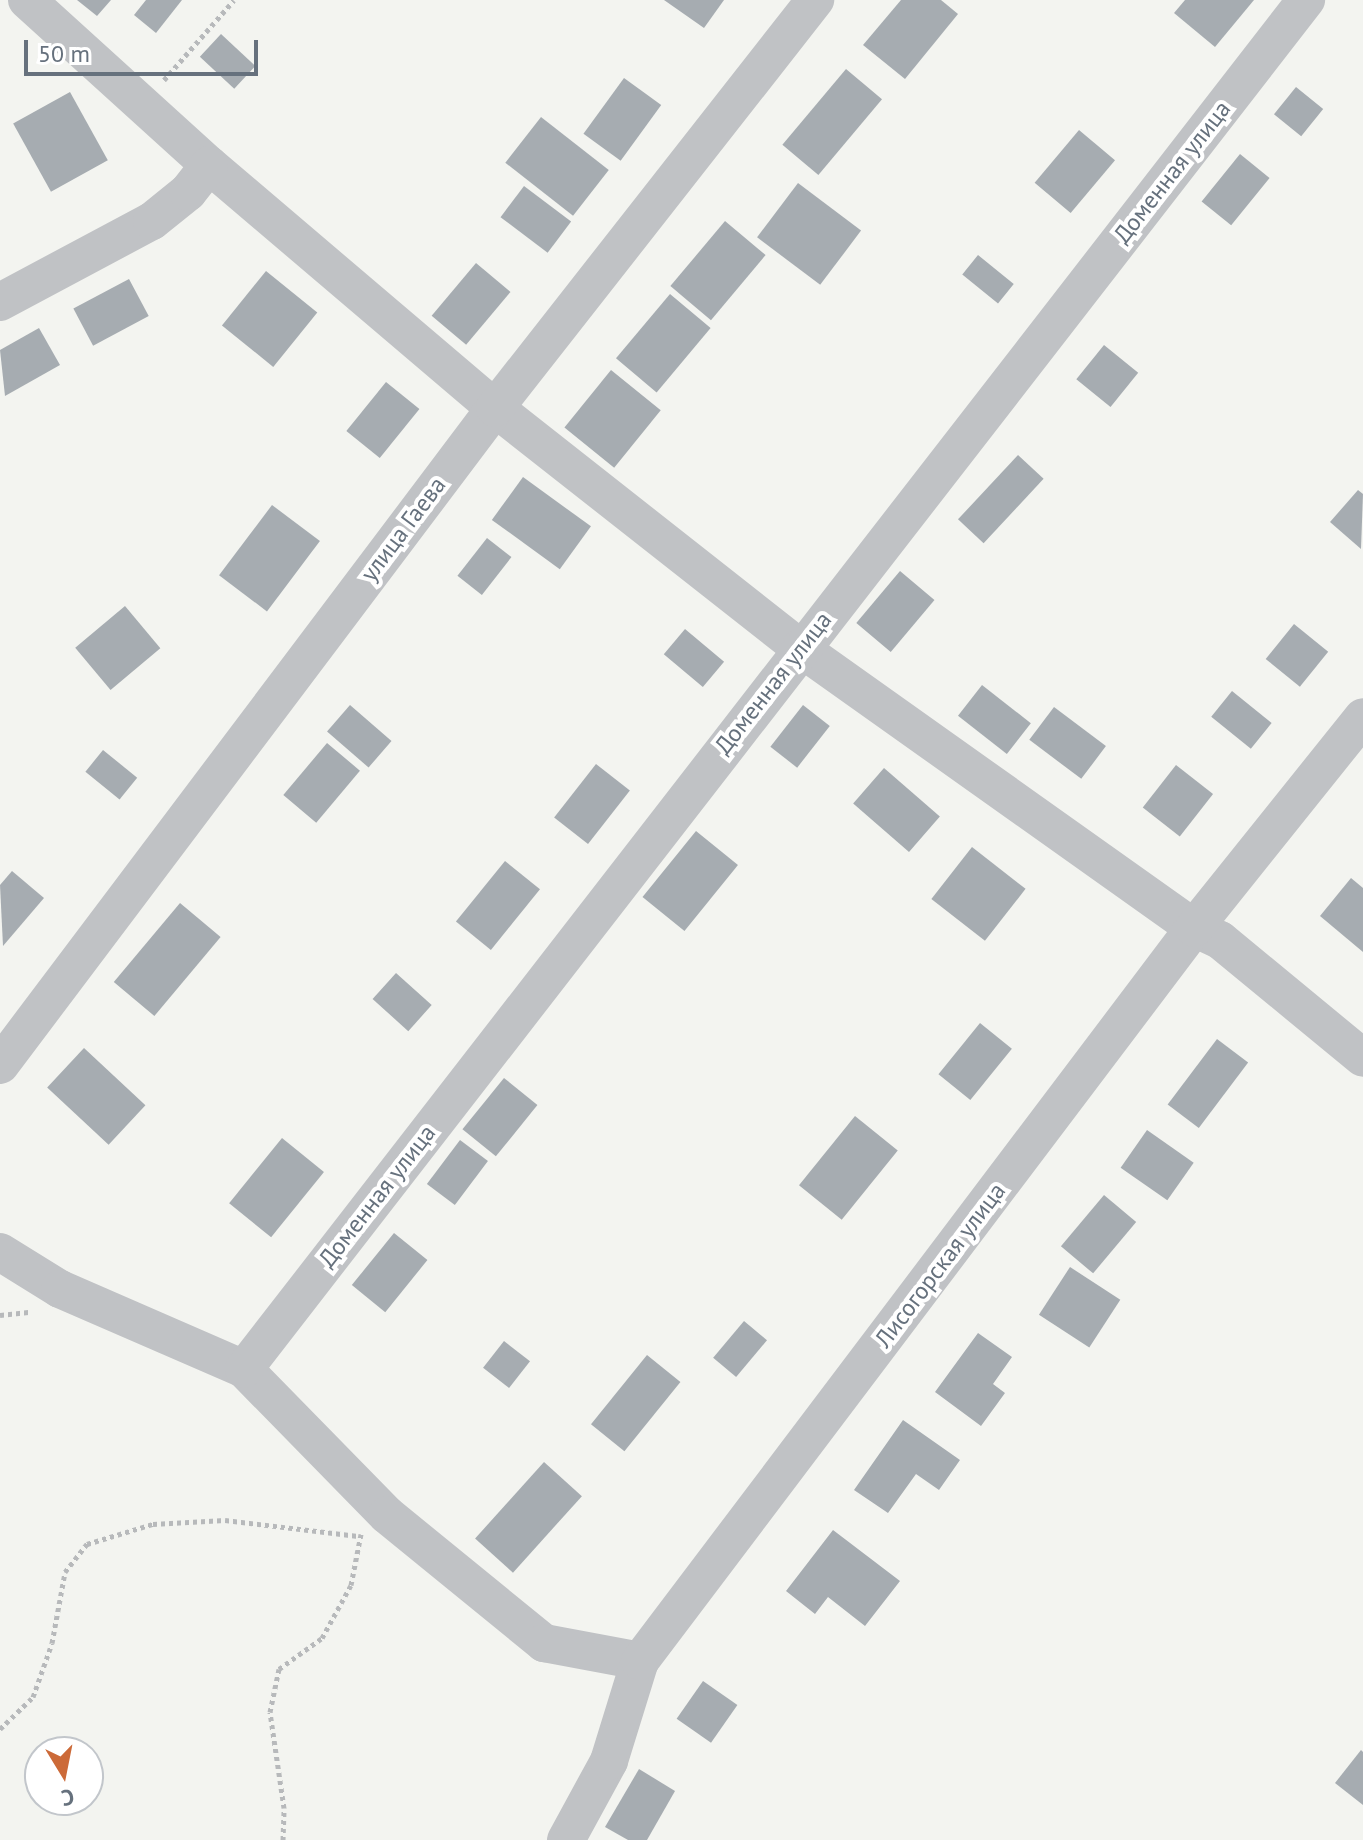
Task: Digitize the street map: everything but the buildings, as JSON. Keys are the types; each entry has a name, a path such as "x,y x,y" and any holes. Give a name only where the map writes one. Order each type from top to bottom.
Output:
{"street":[{"path":"27,0 209,165 495,408 800,648 1194,928 1220,940 1363,1058"},
{"name":"улица Гаева","path":"0,1065 495,408 815,0"},
{"name":"Доменная улица","path":"244,1369 800,648 1306,0"},
{"path":"0,302 152,221 188,192 209,165"},
{"name":"Лисогорская улица","path":"566,1840 609,1761 640,1661 1194,928 1363,717"},
{"path":"0,1252 60,1289 244,1369 373,1525 544,1643 640,1661"}],"path":[{"path":"143,105 234,0"},
{"path":"0,1729 33,1697 52,1643 65,1572 87,1544 153,1524 225,1520 373,1525 351,1585 322,1638 279,1669 270,1712 284,1808 283,1840"}]}
